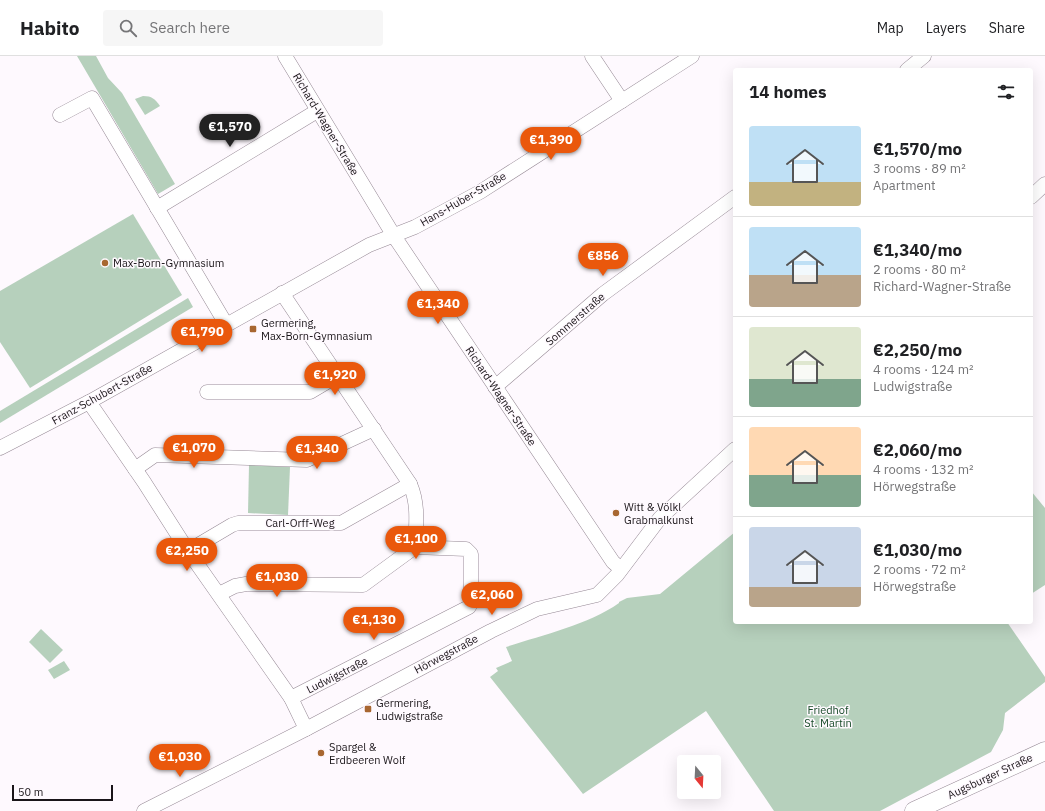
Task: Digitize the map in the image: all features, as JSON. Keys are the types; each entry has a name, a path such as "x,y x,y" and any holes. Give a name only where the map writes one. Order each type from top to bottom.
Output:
{"street":[{"name":"Richard-Wagner-Straße","path":"285,56 394,236 613,562 621,569"},
{"path":"592,56 622,101"},
{"name":"Hans-Huber-Straße","path":"394,236 415,228 480,192 692,56"},
{"path":"909,68 924,56"},
{"path":"60,115 92,98 226,324"},
{"path":"157,208 317,111"},
{"path":"1033,195 1045,184"},
{"name":"Sommerstraße","path":"494,387 603,294 733,198"},
{"name":"Franz-Schubert-Straße","path":"0,448 89,402 369,245 394,236"},
{"path":"219,594 240,585 363,585 415,547 417,506 410,484 282,293"},
{"path":"207,392 310,392 337,376"},
{"path":"89,402 135,469 188,551 291,698 306,729"},
{"path":"135,469 155,455 307,460 374,429"},
{"name":"Hörwegstraße","path":"144,811 306,729 491,631 537,609 597,595 607,586 621,569 660,518 733,451"},
{"name":"Carl-Orff-Weg","path":"188,551 238,523 341,523 410,484"},
{"name":"Ludwigstraße","path":"291,698 469,607 471,598 471,554 466,549 415,547"},
{"name":"Augsburger Straße","path":"914,811 1045,751"}],"green space":[{"path":"77,56 96,56 108,78 122,93 175,184 158,194"},
{"path":"143,96 153,98 160,106 145,115 135,99"},
{"path":"133,214 182,295 30,388 0,342 0,291"},
{"path":"188,298 193,307 0,423 0,411"},
{"path":"249,465 290,467 288,515 248,513"},
{"path":"1033,493 1045,508 1045,585 1033,593"},
{"name":"Friedhof St. Martin","path":"733,534 733,624 1008,624 1045,677 1045,682 1005,713 1003,730 991,752 880,811 774,811 706,711 583,794 490,677 498,671 496,668 512,661 506,647 579,623 607,611 627,598 660,594"},
{"path":"41,629 63,650 50,663 29,642"},
{"path":"64,661 70,670 54,679 48,670"}],"place":[{"name":"Max-Born-Gymnasium","path":"105,263"},
{"name":"Germering, Max-Born-Gymnasium","path":"253,329"},
{"name":"Witt & Völkl Grabmalkunst","path":"616,513"},
{"name":"Germering, Ludwigstraße","path":"368,709"},
{"name":"Spargel & Erdbeeren Wolf","path":"321,753"}]}
